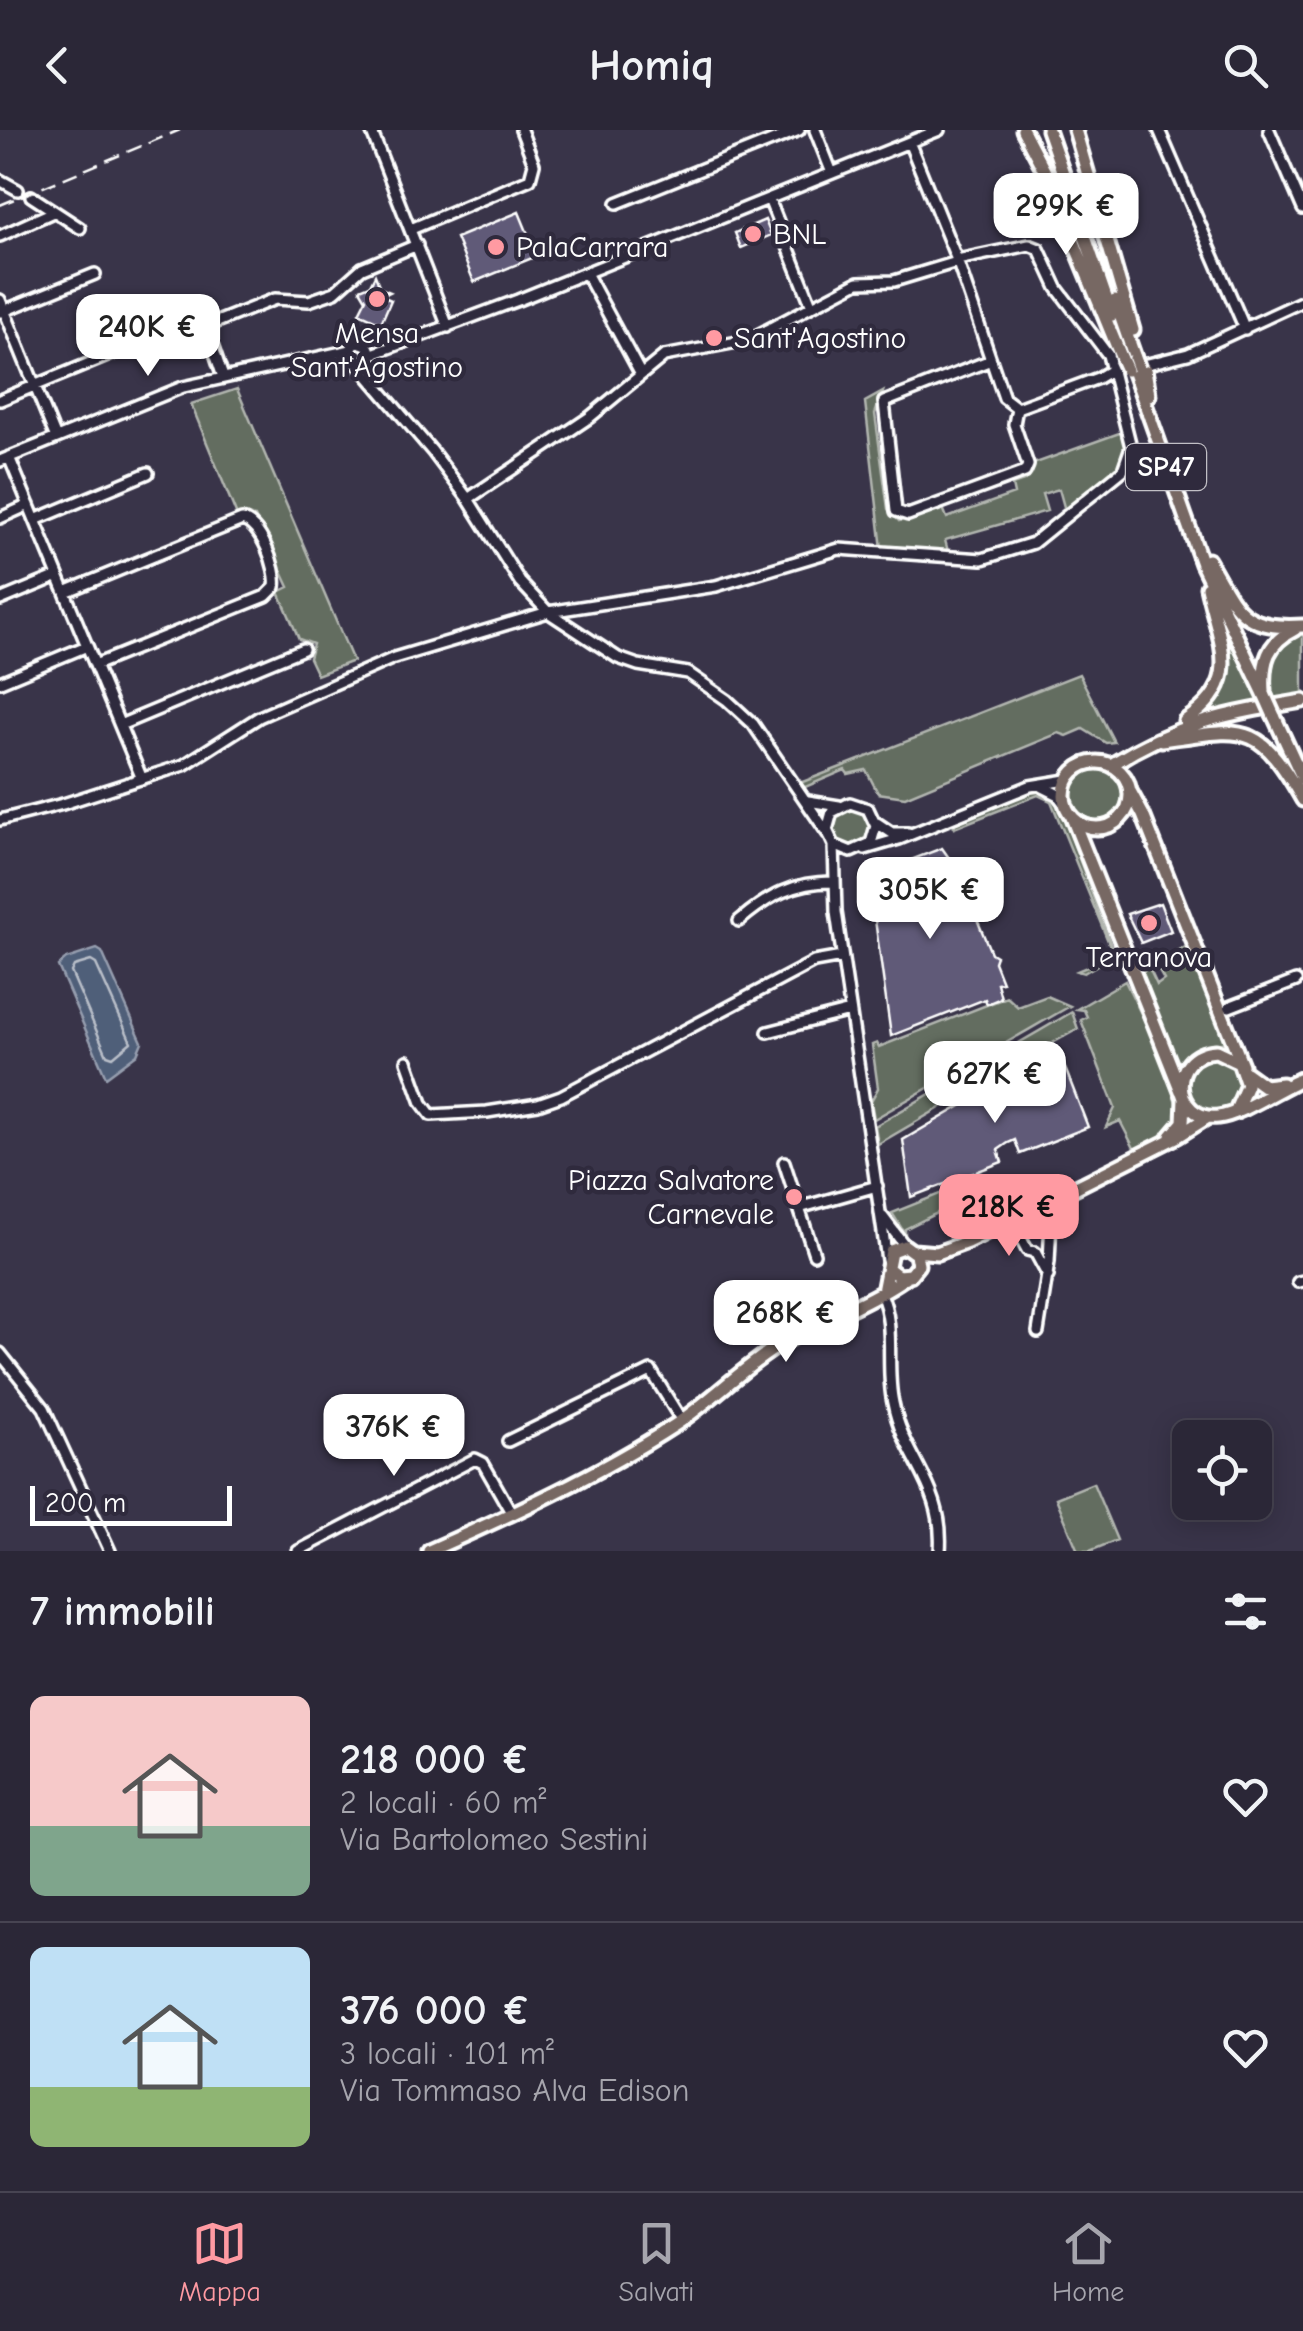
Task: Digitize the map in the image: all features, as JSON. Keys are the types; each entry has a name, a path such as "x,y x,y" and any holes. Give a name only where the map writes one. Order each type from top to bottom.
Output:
{"main road":[{"path":"1024,130 1134,364"},
{"path":"1052,130 1134,364"},
{"path":"1075,130 1134,364"},
{"name":"SP47","path":"1134,364 1205,562 1303,778"},
{"path":"1205,562 1252,621 1272,628 1301,626"},
{"path":"1205,562 1223,665 1222,680 1213,700 1172,730 1111,765 1086,764 1067,780 1068,810 1183,1095 1196,1112 1208,1117"},
{"path":"1264,696 1267,654 1279,638 1301,626"},
{"path":"1172,730 1222,715 1303,701"},
{"path":"1142,745 1219,730 1244,733 1272,752 1303,800"},
{"path":"1068,810 1089,827 1106,826 1124,813 1128,786 1142,745"},
{"path":"1111,765 1143,815 1244,1069 1247,1092 1237,1108"},
{"path":"1160,1144 1181,1126 1184,1069 1199,1054 1222,1052 1268,1086 1300,1079"},
{"path":"429,1551 512,1514 682,1420 782,1343 882,1293 968,1242 1208,1117 1224,1116 1300,1079"},
{"path":"882,1293 894,1249 937,1252 968,1242"},
{"path":"910,1249 918,1259 910,1274"},
{"path":"888,1265 896,1276 910,1274"}],"street":[{"path":"370,130 448,327"},
{"path":"411,230 530,179 534,164 521,130"},
{"path":"617,203 798,130"},
{"path":"815,130 832,173"},
{"path":"142,779 29,506 4,459 163,394 223,377 314,359 354,358 448,327 939,130"},
{"path":"1159,130 1245,329"},
{"path":"1269,130 1303,208"},
{"path":"909,142 1008,405 1017,408 1120,365 1182,356 1303,301"},
{"path":"0,180 18,190"},
{"path":"31,196 51,213 80,228"},
{"path":"769,198 811,304"},
{"path":"0,236 51,213"},
{"path":"209,327 275,299 309,301 335,292 362,268 417,244"},
{"path":"0,820 190,763 259,716 394,658 548,612 716,586 840,549 982,559 1028,546 1117,477 1130,461 1131,439 1104,348 1055,285 1040,249 1028,245 894,281 858,282 748,340 664,356 590,418 468,499"},
{"path":"586,273 640,373"},
{"path":"2,312 95,274"},
{"path":"0,300 56,438"},
{"path":"0,400 196,320 209,327 223,377"},
{"path":"354,358 358,344 368,353 372,376"},
{"path":"354,358 468,499 520,582 548,612 625,661 681,671 701,680 753,724 828,834 834,845 842,957 888,1265"},
{"path":"991,360 888,399 882,410 896,511 905,515 1025,472 1028,466 1013,421 1017,408"},
{"path":"35,520 148,473"},
{"path":"0,518 29,506"},
{"path":"65,592 242,520 255,526 276,578 272,591 95,665"},
{"path":"0,600 58,576"},
{"path":"0,682 87,646"},
{"path":"120,725 303,649"},
{"path":"834,845 859,851 877,848 1035,785 1067,780"},
{"path":"1035,785 1057,794 1068,810"},
{"path":"808,801 862,805 892,833 911,833"},
{"path":"828,834 828,820 838,806"},
{"path":"834,882 842,865 874,836 876,822"},
{"path":"739,922 770,895 834,882"},
{"path":"407,1061 422,1103 431,1114 538,1104 599,1077 814,962 842,957"},
{"path":"1229,1008 1296,981"},
{"path":"1212,990 1229,1008"},
{"path":"1226,1026 1229,1008"},
{"path":"768,1032 850,1011"},
{"path":"784,1162 814,1254"},
{"path":"799,1208 876,1186"},
{"path":"1038,1332 1048,1276 1052,1199"},
{"path":"880,1210 889,1229 910,1249"},
{"path":"1012,1220 1026,1250 1035,1252 1048,1276"},
{"path":"882,1293 888,1312 888,1365 894,1410 937,1503 940,1551"},
{"path":"0,1353 44,1408 110,1551"},
{"path":"508,1441 651,1370 682,1420"},
{"path":"298,1551 475,1459 483,1464 512,1514"}],"green space":[{"path":"237,389 353,661 317,675 309,658 313,644 299,639 279,592 289,587 282,572 278,572 255,517 237,516 191,404"},
{"path":"883,392 875,414 888,509 899,521 943,508 947,518 1014,494 1012,485 1024,481 1033,464 1125,431 1124,458 1099,489 1066,514 1059,489 1042,494 1047,511 945,540 949,555 882,549 865,402"},
{"path":"1216,605 1258,697 1271,694 1266,678 1273,649 1303,632 1303,696 1204,714 1220,695"},
{"path":"1079,674 1114,742 1106,743 1083,729 1067,736 1059,733 905,797 878,793 866,770 848,774 845,770 803,788 800,783"},
{"path":"1098,767 1117,775 1125,794 1117,813 1098,821 1079,813 1071,794 1079,775"},
{"path":"1032,792 1044,792 1059,804 1111,945 1107,959 1084,973 1077,971 1104,960 1110,946 1051,801 1038,795 954,828 953,824"},
{"path":"851,810 865,815 870,829 865,843 851,848 837,843 832,829 837,815"},
{"path":"1189,945 1228,1042 1200,1046 1176,1064 1139,974 1149,968 1157,985 1164,980 1155,964"},
{"path":"1125,981 1150,1032 1179,1110 1169,1130 1135,1150 1120,1121 1106,1127 1115,1108 1081,1020 1087,1017 1084,1010 1077,1009"},
{"path":"1047,996 1070,1006 874,1119 871,1101 878,1088 872,1045 877,1043 879,1047 1007,997 1018,1007"},
{"path":"1072,1012 1078,1029 987,1079 981,1065"},
{"path":"1213,1057 1232,1065 1240,1084 1232,1103 1213,1111 1194,1103 1186,1084 1194,1065"},
{"path":"976,1067 979,1085 878,1144 875,1126"},
{"path":"957,1187 963,1200 905,1229 905,1234 892,1213"},
{"path":"1093,1483 1117,1540 1090,1551 1078,1551 1056,1498"}],"water":[{"path":"97,949 102,952 142,1042 137,1054 106,1077 58,966 66,959"}],"building":[{"name":"PalaCarrara","path":"519,212 537,256 474,282 456,238"},
{"name":"BNL","path":"765,220 771,235 741,248 735,233"},
{"name":"Mensa Sant'Agostino","path":"375,275 380,288 390,292 382,296 391,300 381,323 359,313 366,299 360,289 370,285"},
{"path":"942,848 966,882 964,888 991,953 996,956 1001,998 987,1004 985,999 891,1036 869,876"},
{"name":"Terranova","path":"1160,903 1171,931 1141,943 1127,914"},
{"path":"1058,1050 1088,1127 1020,1154 1015,1140 998,1150 1002,1162 911,1197 903,1140 982,1094 984,1101 998,1096 994,1086"}],"railway":[{"path":"0,205 180,130"}],"place":[{"name":"BNL","path":"753,234"},
{"name":"PalaCarrara","path":"496,247"},
{"name":"Mensa Sant'Agostino","path":"377,299"},
{"name":"Sant'Agostino","path":"714,338"},
{"name":"Terranova","path":"1149,923"},
{"name":"Piazza Salvatore Carnevale","path":"794,1197"}]}
